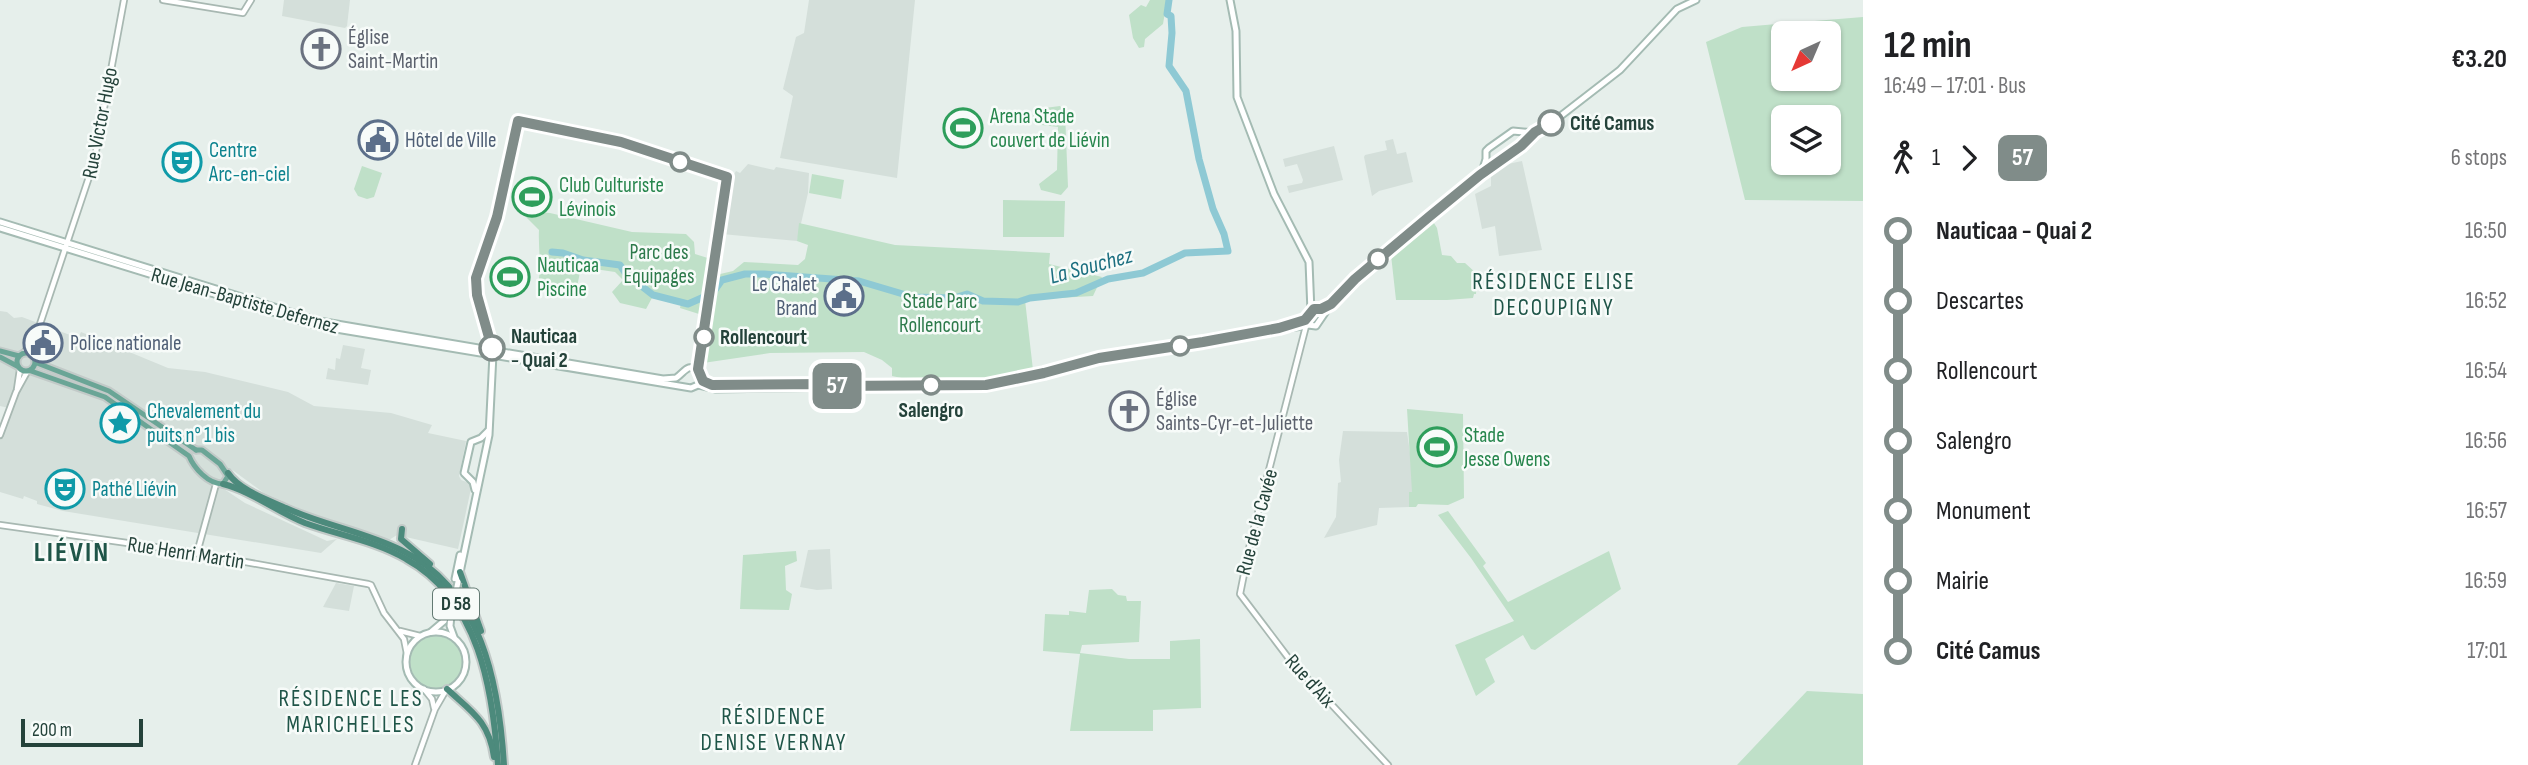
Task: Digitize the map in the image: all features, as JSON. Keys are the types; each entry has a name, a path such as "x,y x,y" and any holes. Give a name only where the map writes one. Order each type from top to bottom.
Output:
{"highway":[{"name":"D 58","path":"228,473 241,485 298,514 404,551 443,579 467,610 485,656 496,701 504,765"},
{"name":"D 58","path":"219,484 296,519 375,545 405,558 438,582 462,613 478,650 490,698 496,765"},
{"path":"402,530 401,539 421,554 443,579"},
{"path":"460,572 488,651 485,656"},
{"path":"447,690 467,704 482,720 496,765"}],"main road":[{"path":"1230,0 1236,32 1237,97 1274,194 1309,262 1311,320"},
{"path":"1311,320 1365,270 1480,175 1632,59 1677,9 1696,0"},
{"path":"1480,175 1489,148 1511,132 1535,132"},
{"path":"1520,132 1525,138 1524,142"},
{"path":"1486,159 1495,165"},
{"name":"Rue Jean-Baptiste Defernez","path":"0,222 67,246"},
{"name":"Rue Jean-Baptiste Defernez","path":"0,228 319,321 493,354"},
{"path":"701,382 711,388 986,385 1099,358 1210,343 1279,328 1324,316 1331,304"},
{"path":"1311,320 1324,316"},
{"path":"0,351 11,358 19,368 105,397 191,458 194,466 219,484 227,479 228,473 202,450 196,450 117,395 94,383 37,363 34,358 21,355 11,358 0,358"},
{"path":"493,354 663,379 673,379 686,369 695,367 700,372 701,382"},
{"path":"493,354 691,388 701,382 712,385 830,386"},
{"path":"456,580 460,572 488,431 493,354"},
{"path":"19,368 21,355"},
{"path":"29,371 35,366 34,358"},
{"path":"681,374 685,386"},
{"path":"702,394 711,388"},
{"path":"449,613 432,632 420,636 407,654 409,674 415,683 435,692 447,690 457,683 465,667 465,655 450,626 449,613 475,488 464,470 470,444 488,431"},
{"path":"478,439 484,442 485,447"},
{"path":"191,458 196,450"},
{"path":"471,480 479,476"},
{"path":"432,632 456,640"}],"street":[{"name":"Rue Victor Hugo","path":"38,330 94,162 124,0"},
{"path":"163,0 243,13 251,0"},
{"name":"Rue de la Cavée","path":"1240,590 1311,320"},
{"path":"21,355 38,330"},
{"path":"34,358 38,330"},
{"path":"16,392 19,368"},
{"path":"0,435 16,392 29,371"},
{"path":"197,553 219,484"},
{"name":"Rue Henri Martin","path":"0,525 197,553 371,585 384,613 397,628"},
{"name":"Rue d'Aix","path":"1240,590 1242,598 1283,652 1388,765"},
{"path":"397,628 410,635 420,636"},
{"path":"397,628 404,639 407,654"},
{"path":"424,689 432,699 435,709"},
{"path":"415,765 435,709 447,690"}],"shaded area":[{"path":"284,0 350,0 347,26 345,28 282,16"},
{"path":"809,0 915,0 897,178 780,158 793,96 783,89 796,37 804,33"},
{"path":"1393,139 1397,154 1406,152 1413,182 1379,191 1372,196 1364,157 1387,150 1385,141"},
{"path":"1334,146 1343,180 1289,193 1287,186 1302,183 1303,180 1297,164 1285,167 1283,159"},
{"path":"1522,161 1542,250 1499,256 1495,226 1482,229 1475,194 1491,186 1491,176 1508,164"},
{"path":"748,164 774,170 776,167 809,173 808,193 797,241 722,234 729,184 736,171 740,173"},
{"path":"0,311 78,338 81,332 168,368 205,372 288,392 314,406 391,413 432,425 428,433 466,441 459,476 461,480 472,484 458,549 397,535 389,540 312,514 264,493 231,469 224,489 245,503 327,541 337,539 321,553 63,511 37,504 37,501 24,496 23,499 0,492 0,435 9,408 0,406"},
{"path":"343,345 365,349 361,368 371,370 368,385 326,379 328,368 335,370 336,358 340,359"},
{"path":"1343,431 1407,432 1412,492 1409,493 1409,507 1379,508 1377,525 1324,538 1336,517 1338,483 1341,482 1339,460"},
{"path":"830,549 832,589 800,587 808,550"},
{"path":"336,583 354,586 349,611 323,607"}],"green space":[{"path":"1150,0 1167,0 1163,24 1145,39 1144,47 1139,48 1133,38 1129,15 1141,5 1146,7"},
{"path":"1863,17 1863,201 1745,200 1706,42 1742,27 1771,25 1771,91 1841,91 1841,21 1815,21"},
{"path":"1060,106 1065,112 1068,187 1061,195 1041,190 1039,184 1057,170 1058,127 1034,124 1033,115 1037,109"},
{"path":"362,166 382,173 374,197 367,199 358,196 354,189"},
{"path":"812,174 844,180 841,199 809,193"},
{"path":"1003,200 1065,201 1064,237 1003,237"},
{"name":"Parc des Equipages","path":"519,210 550,213 632,232 686,234 694,242 695,254 711,259 699,314 680,308 681,303 653,296 646,309 620,303 612,292 623,280 615,272 581,267 575,297 538,284 539,230"},
{"path":"1432,220 1437,228 1442,255 1451,256 1457,263 1465,263 1477,274 1476,294 1473,298 1396,300 1391,255"},
{"name":"Stade Parc Rollencourt","path":"799,223 895,245 1050,253 1049,264 1102,277 1093,296 1025,300 1033,370 962,379 907,379 892,376 892,368 864,352 770,353 703,363 716,275 733,271 744,262 798,265 805,259 808,245 797,241"},
{"path":"1407,409 1463,414 1464,498 1448,505 1418,504 1416,507 1409,507 1409,492 1412,492"},
{"path":"1448,511 1486,563 1483,566 1508,602 1609,551 1621,589 1535,650 1531,649 1523,635 1485,659 1495,682 1476,696 1455,645 1514,621 1438,515"},
{"path":"796,551 797,561 785,566 786,590 792,594 789,610 740,609 743,555"},
{"path":"1112,589 1118,595 1126,596 1127,601 1141,601 1139,642 1082,645 1080,653 1129,659 1170,659 1170,641 1200,639 1201,708 1153,710 1153,731 1070,731 1080,654 1043,651 1045,614 1069,615 1069,611 1086,613 1089,590"},
{"path":"436,636 446,638 454,644 460,652 460,672 454,680 446,686 436,688 426,686 418,680 412,672 410,662 412,652 418,644 426,638"},
{"path":"1807,691 1863,694 1863,765 1737,765"}],"waterway":[{"name":"La Souchez","path":"712,294 722,280 745,274 764,274 859,281 913,297 954,298 967,294 983,301 1018,302 1030,298 1076,293 1108,279 1143,273 1185,253 1228,251 1199,159 1186,91 1169,66 1172,33 1171,16 1167,14 1169,0"},
{"name":"La Souchez","path":"552,252 620,265 626,274 653,295 688,304 706,296"}],"bus line":[{"name":"57","path":"492,348 475,285 497,217 518,121 621,142 727,177 698,369 702,379 712,385 830,386 986,385 1099,358 1228,338 1305,320 1314,309 1331,304 1355,279 1480,175 1504,160 1535,132 1551,123"}],"place":[{"name":"Église Saint-Martin","path":"321,49"},
{"name":"Cité Camus","path":"1551,123"},
{"name":"Arena Stade couvert de Liévin","path":"963,128"},
{"name":"Hôtel de Ville","path":"378,140"},
{"name":"Centre Arc-en-ciel","path":"182,162"},
{"name":"Club Culturiste Lévinois","path":"532,197"},
{"name":"Nauticaa Piscine","path":"510,277"},
{"name":"Le Chalet Brand","path":"844,296"},
{"name":"Rollencourt","path":"704,337"},
{"name":"Police nationale","path":"43,343"},
{"name":"Nauticaa - Quai 2","path":"492,348"},
{"name":"Salengro","path":"931,385"},
{"name":"Église Saints-Cyr-et-Juliette","path":"1129,411"},
{"name":"Chevalement du puits n° 1 bis","path":"120,423"},
{"name":"Stade Jesse Owens","path":"1437,447"},
{"name":"Pathé Liévin","path":"65,489"}],"district":[{"name":"RÉSIDENCE ELISE DECOUPIGNY","path":"1554,295"},
{"name":"LIÉVIN","path":"72,552"},
{"name":"RÉSIDENCE LES MARICHELLES","path":"351,712"},
{"name":"RÉSIDENCE DENISE VERNAY","path":"774,730"}]}
